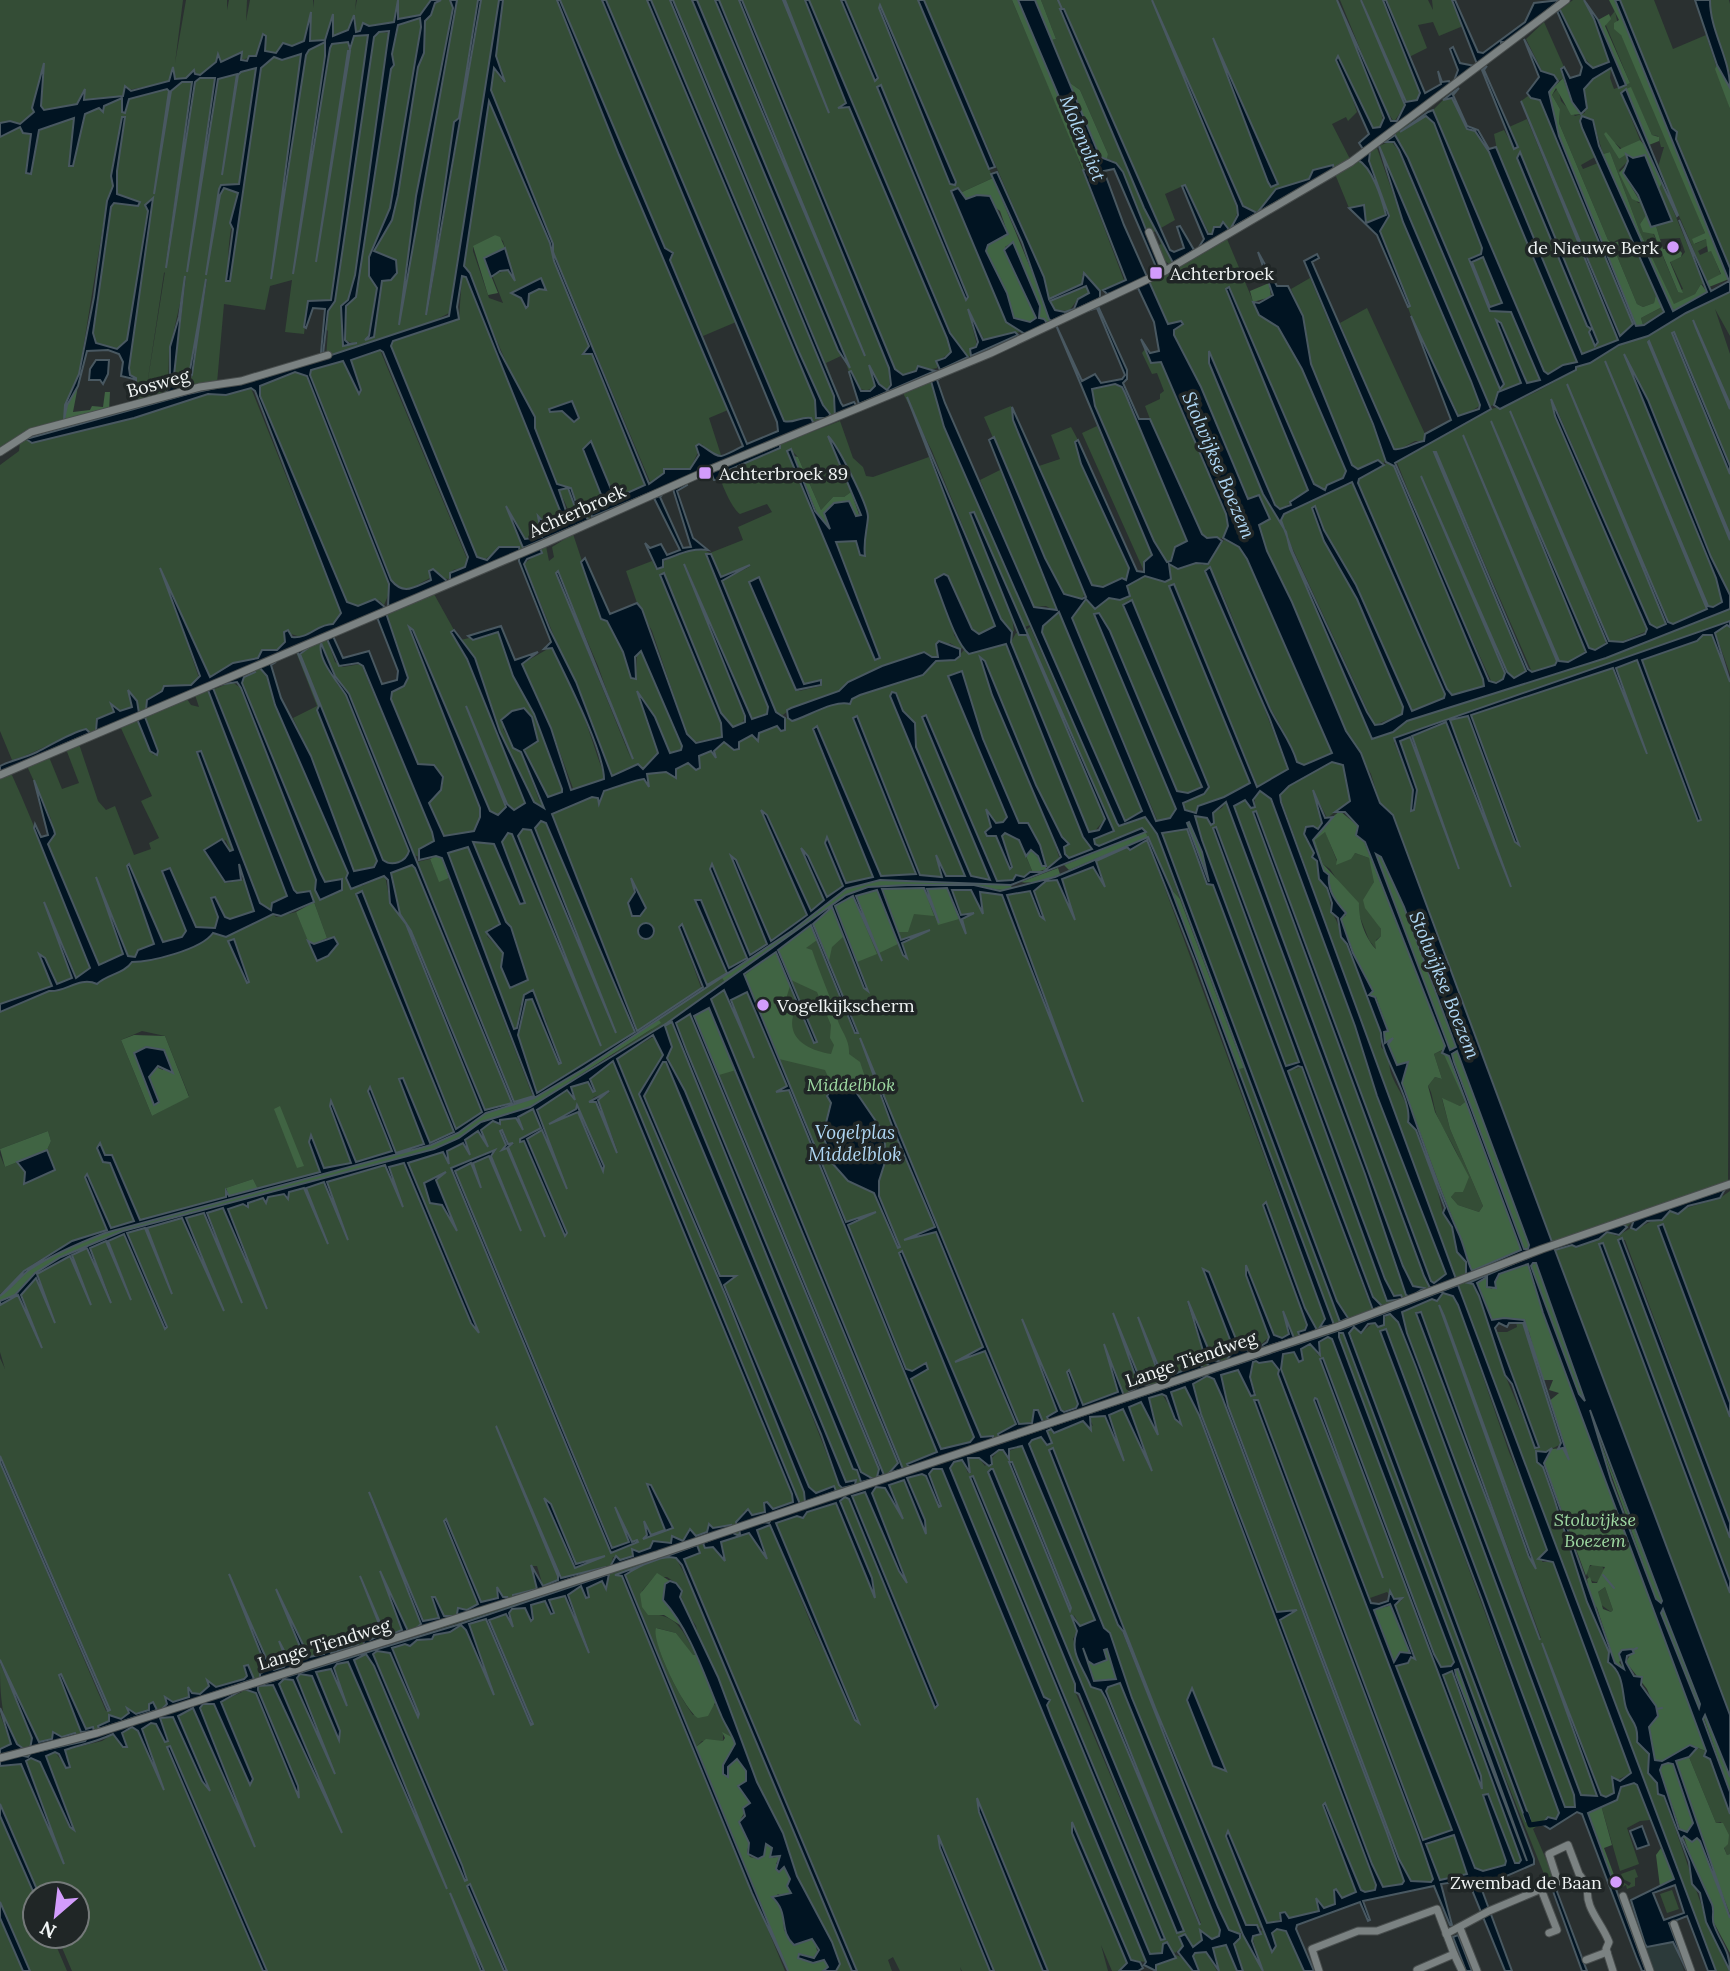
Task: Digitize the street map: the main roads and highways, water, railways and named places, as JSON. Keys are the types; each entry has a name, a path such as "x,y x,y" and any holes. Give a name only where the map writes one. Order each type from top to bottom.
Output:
{"water":[{"path":"398,0 398,19 420,15 431,0 441,0 435,3 431,15 425,21 424,53 418,67 398,195 392,220 374,251 396,260 397,273 391,280 382,281 374,337 365,340 369,336 377,288 369,276 369,257 390,208 421,27 420,18 398,25 392,54 394,65 391,69 356,297 346,306 345,340 349,344 357,343 343,346 341,306 348,300 355,275 389,31 379,32 374,37 335,301 328,311 323,354 325,309 313,308 306,328 304,327 308,301 331,300 368,35 354,36 350,49 348,42 332,44 330,48 293,274 325,42 309,50 306,55 271,279 301,54 282,60 274,57 261,68 230,281 226,281 233,229 230,223 238,193 224,188 220,195 206,275 219,189 221,185 239,184 256,68 238,75 222,175 237,74 218,79 187,272 215,78 200,78 195,82 166,268 192,82 182,82 171,91 154,194 169,91 167,89 129,99 125,113 122,112 122,98 104,106 103,112 99,108 85,114 73,166 69,166 74,118 39,130 31,174 26,173 31,134 23,133 20,127 0,137 0,123 10,121 20,124 34,112 32,108 44,63 41,106 44,110 77,104 85,89 84,100 123,96 125,86 131,91 169,81 173,67 175,79 186,78 194,70 195,74 200,75 216,62 218,54 221,62 242,52 241,60 247,61 249,56 256,56 263,34 266,36 265,51 276,53 283,43 292,46 304,41 311,12 310,41 325,40 333,14 333,36 348,30 354,15 356,32 360,31 363,23 369,26 394,22"},
{"path":"450,0 457,0 399,325 416,196 453,8"},
{"path":"478,0 481,0 426,315 454,122 459,118"},
{"path":"499,0 503,0 496,56 505,82 494,68 491,90 553,244 553,252 649,484 664,473 664,469 690,469 699,455 696,446 699,444 719,456 743,446 619,155 557,0 560,0 665,248 673,253 670,260 747,444 778,431 777,422 602,0 606,0 784,421 811,418 814,424 592,517 590,510 602,497 583,449 591,441 613,494 625,494 645,485 592,354 583,354 589,346 554,261 550,243 489,101 464,266 470,273 500,352 535,417 535,428 557,484 571,488 576,503 574,504 568,488 559,490 566,511 574,518 578,509 589,520 523,548 506,506 525,539 542,537 538,516 548,527 557,525 563,518 466,277 462,276 457,307 459,319 393,341 391,346 477,557 487,560 499,547 519,547 520,552 450,581 450,573 465,567 468,557 383,352 380,350 351,360 361,390 359,394 343,361 311,370 310,375 391,580 400,588 410,589 431,580 429,571 433,569 448,582 388,607 389,584 307,376 295,372 260,386 260,396 347,602 358,606 375,599 386,608 146,710 147,700 162,691 164,686 191,685 200,676 160,568 210,677 233,663 258,658 262,650 277,650 285,642 284,632 288,630 292,637 303,636 322,626 333,624 341,613 255,391 251,388 226,395 208,394 134,418 32,443 26,439 188,394 262,378 449,316"},
{"path":"647,0 651,0 799,352 823,405 830,414 829,418 816,418 815,400"},
{"path":"670,0 673,0 841,403 843,406 854,402 856,405 835,417 834,396"},
{"path":"692,0 697,0 850,368 838,350"},
{"path":"715,0 719,0 865,356"},
{"path":"739,0 742,0 895,369 903,375 916,371 918,366 935,371 859,404 849,372 851,371 861,391 870,391 875,386 869,365 879,384 887,390 891,385 889,368"},
{"path":"783,0 785,0 829,113"},
{"path":"805,0 809,0 950,333 968,357 940,370 936,361 951,352 947,338 849,107 838,108 846,103"},
{"path":"841,0 845,0 878,78 875,81"},
{"path":"918,0 924,0 995,167 989,169"},
{"path":"1018,0 1035,0 1100,157 1116,163 1123,172 1162,270 1153,274 1157,269 1114,169 1104,171 1124,225 1168,324 1181,321 1183,324 1174,330 1174,335 1201,387 1248,499 1259,495 1270,519 1259,525 1267,551 1292,602 1346,731 1361,753 1380,803 1393,815 1552,1242 1623,1224 1627,1227 1619,1235 1607,1232 1599,1239 1576,1247 1572,1245 1555,1250 1730,1715 1730,1777 1705,1715 1703,1719 1730,1792 1730,1814 1710,1759 1704,1756 1706,1751 1543,1313 1528,1264 1499,1274 1495,1282 1496,1288 1487,1287 1487,1277 1477,1283 1492,1320 1524,1320 1569,1460 1563,1448 1558,1449 1561,1443 1523,1323 1509,1323 1507,1327 1499,1323 1495,1328 1539,1447 1535,1448 1512,1384 1505,1375 1479,1296 1473,1284 1468,1283 1532,1256 1466,1275 1466,1262 1457,1252 1452,1227 1443,1213 1445,1208 1416,1130 1408,1122 1402,1090 1386,1054 1381,1033 1347,944 1341,937 1338,918 1331,912 1332,903 1327,888 1319,879 1317,861 1312,857 1314,853 1304,834 1306,827 1313,826 1318,829 1322,823 1313,790 1325,818 1333,817 1313,840 1324,871 1329,875 1333,896 1346,913 1341,919 1353,953 1373,991 1369,995 1375,997 1388,1031 1384,1032 1385,1043 1393,1038 1388,1044 1397,1065 1408,1062 1402,1083 1472,1271 1521,1250 1449,1056 1442,1053 1445,1046 1365,842 1356,835 1358,826 1345,812 1335,812 1350,801 1343,765 1332,762 1289,786 1280,795 1281,802 1456,1279 1430,1288 1424,1276 1253,812 1256,811 1431,1281 1434,1283 1446,1274 1377,1096 1355,1026 1271,799 1260,791 1253,800 1255,807 1251,808 1245,800 1234,806 1403,1266 1413,1286 1424,1288 1410,1297 1406,1295 1365,1174 1226,802 1213,813 1214,823 1211,825 1207,818 1195,816 1202,840 1286,1066 1299,1062 1213,828 1216,827 1385,1279 1394,1296 1401,1295 1403,1299 1387,1301 1302,1067 1298,1066 1288,1071 1373,1297 1382,1306 1373,1310 1213,885 1207,884 1187,829 1162,833 1337,1301 1348,1318 1340,1322 1157,834 1145,817 1119,826 1117,823 944,427 931,381 945,375 937,380 945,403 1034,607 1057,610 989,440 994,437 1045,558 1064,594 1082,599 1086,597 1013,420 1012,407 1092,585 1103,587 1122,578 1126,580 1129,568 1081,464 1075,442 1078,440 1137,571 1144,572 1144,562 1152,555 1056,325 1082,381 1095,374 1101,383 1122,379 1125,375 1097,308 1084,312 1098,306 1127,370 1127,379 1123,383 1139,419 1150,419 1202,534 1207,538 1217,537 1222,541 1208,564 1196,563 1178,569 1169,564 1171,579 1165,582 1145,576 1127,586 1130,596 1120,600 1109,598 1095,609 1086,599 1072,618 1156,821 1170,818 1176,809 1094,614 1099,613 1110,631 1177,791 1188,793 1202,787 1123,605 1132,600 1209,787 1204,794 1183,803 1185,810 1196,813 1198,806 1224,797 1250,783 1169,586 1174,584 1257,787 1288,769 1269,717 1205,571 1210,567 1270,709 1297,762 1304,765 1332,753 1247,559 1239,547 1223,538 1228,526 1226,514 1161,362 1151,363 1141,339 1150,353 1159,351 1154,322 1138,288 1107,294 1103,290 1126,280 1083,170 1089,168","holes":["1115,384 1122,387 1187,541 1175,547 1171,561 1167,562 1154,541 1095,406 1092,389","1059,612 1142,811 1125,821 1042,632 1043,626","1189,822 1202,852 1209,882 1187,823","1376,854 1381,857 1404,907 1456,1047 1450,1050","1457,1051 1529,1245 1528,1249 1524,1249 1452,1054","1533,1263 1536,1263 1585,1401 1579,1394 1531,1266","1590,1410 1661,1603 1656,1599 1611,1480","1663,1609 1700,1704 1699,1708 1661,1613"]},
{"path":"1152,0 1243,206 1257,213 1276,189 1309,179 1313,170 1333,165 1334,169 1231,228 1238,215 1237,206"},
{"path":"1337,0 1391,121 1397,121 1405,105 1361,0 1406,102 1417,100 1420,93 1383,0 1386,0 1425,93 1441,84 1438,71 1442,82 1449,81 1451,86 1363,149 1359,143 1369,134 1336,60 1338,56 1373,128 1380,127 1384,118"},
{"path":"1452,0 1455,0 1478,52 1483,53 1525,22 1534,3 1560,0 1507,42 1501,42 1501,47 1477,64"},
{"path":"1584,0 1598,20 1626,85 1619,88 1611,68 1593,79 1584,89 1587,108 1581,114 1572,102 1561,69 1564,67 1570,78 1580,75 1582,67 1557,11 1560,10 1586,62 1593,68 1609,62 1594,19"},
{"path":"1615,0 1620,0 1672,128 1677,132 1676,139 1730,268 1730,292 1686,313 1648,336 1619,345 1590,363 1576,367 1576,370 1500,409 1494,405 1498,392 1521,383 1496,320 1501,323 1527,383 1540,380 1511,312 1490,311 1469,259 1481,254 1482,248 1434,123 1426,116 1400,132 1433,110 1544,371 1548,374 1563,365 1577,362 1489,152 1475,131 1467,129 1452,98 1443,100 1459,88 1453,95 1467,126 1478,130 1489,149 1496,147 1582,354 1618,340 1521,101 1620,336 1633,324 1540,100 1531,98 1527,93 1539,77 1524,39 1541,71 1554,75 1558,81 1549,92 1559,136 1636,326 1644,325 1664,312 1582,128 1582,116 1593,120 1599,146 1673,311 1707,292 1679,220 1711,291 1729,281","holes":["1483,257 1502,303 1490,307 1472,262"]},
{"path":"1695,0 1710,0 1713,23 1727,66 1730,88 1717,65"},
{"path":"880,5 956,182 955,185 950,184"},
{"path":"1060,9 1064,9 1170,250 1174,252 1184,248 1177,227 1180,226 1194,250 1173,263 1144,208"},
{"path":"1213,38 1278,184 1271,187 1268,182"},
{"path":"1453,47 1460,63 1475,66 1454,81 1458,70 1450,49"},
{"path":"348,51 350,51 316,262"},
{"path":"1487,66 1484,70 1518,147 1514,149 1482,70"},
{"path":"881,85 968,297 966,300 877,87"},
{"path":"1626,89 1678,215 1677,216 1621,93"},
{"path":"122,117 125,117 117,171 117,194 140,202 138,206 114,203 111,207 93,333 96,343 117,349 127,340 148,211 145,205 153,198 129,368 130,375 136,378 136,398 134,379 121,376 123,362 119,354 108,350 87,351 78,386 67,405 64,420 65,405 79,374 94,297"},
{"path":"1395,135 1408,158 1504,384 1500,389 1399,150 1394,142 1385,142"},
{"path":"1379,146 1491,409 1395,463 1489,681 1496,683 1503,679 1505,673 1421,476 1507,672 1514,678 1526,671 1434,452 1528,669 1532,672 1555,665 1557,661 1463,435 1559,661 1568,662 1586,652 1491,421 1589,648 1595,650 1607,643 1510,411 1609,641 1623,642 1645,634 1647,629 1555,416 1551,399 1650,624 1657,628 1666,624 1567,384 1668,622 1673,624 1707,609 1605,361 1708,606 1713,607 1722,602 1716,578 1624,354 1648,400 1711,557 1730,595 1730,609 1606,658 1407,721 1393,732 1372,739 1287,537 1375,725 1402,714 1403,707 1357,599 1324,541 1312,508 1315,506 1324,530 1356,585 1412,711 1444,698 1445,694 1352,482 1284,514 1281,520 1284,529 1263,494 1209,363 1209,351 1275,505 1280,509 1291,505 1290,502 1308,490 1226,289 1229,287 1314,484 1325,490 1327,485 1343,478 1346,471 1302,369 1278,327 1259,315 1253,302 1259,303 1273,295 1258,252 1277,286 1288,286 1303,316 1311,364 1352,465 1358,469 1378,460 1384,465 1359,479 1358,483 1447,689 1452,695 1484,686 1394,466 1386,462 1373,424 1304,261 1317,254 1319,258 1312,262 1394,449 1424,441 1425,434 1451,420 1411,316 1458,416 1479,409 1480,405 1403,222"},
{"path":"1370,152 1369,161 1389,216 1380,231 1410,306 1408,307 1377,235 1349,208 1364,205 1366,223 1386,215 1372,176 1358,160"},
{"path":"1520,152 1598,342 1595,346 1589,332 1591,329 1587,326 1517,158"},
{"path":"1626,154 1633,158 1645,155 1672,221 1651,227 1638,195 1623,173 1628,161"},
{"path":"997,172 1044,277 1049,299 1082,284 1084,273 1100,291 1100,298 1051,321 1049,319 1022,242 991,174","holes":["1086,286 1089,293 1078,299 1074,309 1065,312 1055,310 1050,301"]},
{"path":"1185,185 1208,234 1212,234 1214,227 1220,227 1223,222 1230,231 1197,250 1204,239 1182,186"},
{"path":"958,188 966,199 977,195 990,196 1008,234 988,245 986,251 1007,293 1014,318 1030,322 1036,318 1004,250 1013,242 1040,306 1039,318 1047,323 1025,334 1006,322 951,191"},
{"path":"505,248 515,281 508,270 500,271 491,277 484,258"},
{"path":"185,276 173,384 181,391 166,393 170,384 170,347 179,317"},
{"path":"541,278 546,290 539,289 529,294 526,308 521,298 511,293"},
{"path":"206,279 192,375 190,378 190,370"},
{"path":"968,309 983,340 1015,332 1018,335 971,356 970,349 976,347 978,342"},
{"path":"1693,320 1730,404 1730,409 1696,328"},
{"path":"1674,332 1730,466 1730,474 1672,333"},
{"path":"1648,342 1730,535 1730,540"},
{"path":"96,360 109,360 108,374 103,384 100,380 89,380 90,369"},
{"path":"907,397 1001,619 1012,632 1011,642 1089,832 1099,830 1105,819 1027,635 1019,635 970,513 974,512 1114,831 1094,839 1095,844 1099,846 1142,828 1146,832 1011,885 880,880 846,889 793,930 585,1068 534,1098 486,1113 458,1133 431,1145 105,1233 38,1264 0,1296 24,1271 72,1241 107,1230 85,1177 87,1174 111,1228 134,1221 110,1163 103,1162 97,1148 100,1143 105,1155 112,1155 140,1220 226,1197 226,1191 229,1196 320,1172 309,1142 311,1135 324,1168 351,1163 330,1106 331,1101 356,1162 392,1151 368,1091 370,1087 396,1153 424,1144 399,1079 403,1078 430,1143 454,1132 356,894 362,891 456,1129 482,1112 406,924 390,903 388,880 384,876 351,889 346,878 348,873 275,705 267,676 259,667 276,662 271,665 281,698 311,756 354,871 374,867 377,861 317,710 319,706 297,651 312,645 300,654 383,860 398,862 405,858 409,851 346,695 322,656 321,643 335,676 349,694 514,1102 534,1096 442,858 436,856 419,860 419,849 434,841 432,832 363,666 358,663 339,666 327,639 333,636 343,658 369,651 382,684 397,680 398,671 377,617 386,613 408,678 404,686 392,692 391,699 418,764 434,765 443,777 441,790 429,803 444,836 474,831 480,817 480,808 409,627 413,630 490,811 498,815 506,807 466,706 507,804 514,810 525,803 467,659 451,632 454,630 475,658 500,732 534,802 544,808 521,752 513,748 501,720 512,711 524,708 532,717 538,741 524,750 548,797 562,792 562,789 534,714 513,676 498,632 473,640 468,636 501,626 515,660 538,652 522,664 551,728 571,790 604,779 598,751 574,694 552,648 544,649 551,642 519,557 540,548 542,553 527,559 524,564 550,630 576,682 612,776 638,764 643,769 658,753 637,691 655,717 670,753 681,750 682,746 641,651 635,657 636,679 631,678 623,652 607,621 601,619 581,562 585,558 610,614 637,603 642,609 687,734 696,743 722,737 721,723 660,575 664,573 721,713 733,727 745,722 745,716 684,564 752,719 767,714 768,707 706,554 711,554 721,577 750,565 722,581 776,712 785,718 785,730 781,731 777,726 759,733 758,741 752,735 739,742 739,749 734,750 724,742 714,751 716,758 711,751 699,756 700,768 696,770 688,763 676,769 676,778 666,772 647,774 649,787 644,779 636,781 604,791 599,804 598,798 592,797 552,814 637,1031 703,987 679,927 682,924 707,985 727,973 695,900 701,900 729,968 747,958 710,869 712,864 750,955 767,944 731,856 736,860 771,941 807,915 761,810 767,815 811,911 824,900 801,848 808,856 827,897 843,886 825,843 827,837 846,883 873,877 813,729 817,726 881,876 916,874 853,718 857,716 920,875 942,877 936,855 946,876 965,876 890,696 892,692 896,693 903,711 915,723 916,747 971,876 990,880 922,717 926,715 997,881 1013,880 1016,875 1024,877 1030,872 1043,872 1061,857 992,695 980,657 985,661 1036,785 1062,837 1069,844 1064,847 1065,854 1069,858 1092,849 1083,837 1006,644 969,654 954,631 935,579 944,574 948,576 972,629 979,634 995,626","holes":["541,821 546,823 635,1032 537,1093 518,1035 526,1000 532,999 559,1064 561,1063 533,990 524,995 517,1028 514,1029 448,853 468,847 500,924 486,932 503,953 501,967 510,988 528,980 511,927 506,922 473,842 494,844 520,904 525,903 502,842 508,833 512,834 601,1046 518,836 523,829 531,830 616,1033 535,828","412,865 415,868 512,1103 485,1110 411,931 400,914 391,873"]},
{"path":"572,401 579,418 574,422 562,411 550,412 549,409"},
{"path":"828,436 838,450 867,510 865,556 860,555 856,541 836,542 880,658 875,660 787,451 791,449 815,511 830,529 824,513 834,503 849,501 856,516 861,515"},
{"path":"780,444 780,448 722,473 721,480 714,480 711,472"},
{"path":"686,483 687,485 677,491 693,538 708,550 691,551 663,560 663,567 657,569 645,543 650,548 661,544 667,555 680,550 654,498 662,495 660,497 683,548 691,547 673,489"},
{"path":"558,571 633,759 556,573"},
{"path":"759,577 804,684 821,680 821,685 796,690 749,582"},
{"path":"1730,621 1730,627 1727,625 1715,633 1730,682 1712,635 1703,635 1697,641 1642,660 1701,820 1698,821 1637,660 1616,668 1647,754 1613,668 1471,715 1519,845 1515,842 1468,716 1450,720 1511,887 1446,722 1412,736 1459,869 1410,737 1400,741 1417,790 1414,810 1411,811 1413,790 1394,738"},
{"path":"939,641 960,649 960,656 955,660 936,661 923,675 860,695 852,699 850,704 829,706 792,721 788,718 787,710 839,691 848,682 882,666 924,652 938,657 936,644"},
{"path":"253,669 255,672 244,677 242,683 320,872 325,882 342,879 342,890 320,900 315,890 316,880 241,688 237,682 218,685"},
{"path":"962,671 983,739 1019,823 1028,823 1040,845 1046,866 1042,866 1038,856 1031,850 1026,856 1019,840 1005,833 1002,836 1012,867 1010,869 996,836 987,836 985,832 991,827 986,809 996,823 1003,822 1007,817 948,676"},
{"path":"213,688 294,890 297,893 310,891 314,902 281,916 273,914 226,937 213,933 187,950 132,962 125,969 97,984 84,982 49,991 0,1012 0,1004 52,986 39,954 45,958 57,984 72,978 44,902 76,978 90,968 34,828 35,824 41,837 48,835 34,780 55,834 48,844 99,965 123,954 96,877 128,956 135,957 138,950 154,944 127,866 129,864 163,942 182,937 186,931 162,871 170,868 196,927 215,928 218,917 211,898 215,897 225,917 230,919 254,911 239,864 241,880 225,882 204,850 222,839 230,851 233,850 197,752 201,751 260,903 271,910 272,903 287,896 208,690"},
{"path":"128,690 137,701 139,713 96,731 97,719 114,712 111,704 120,711 132,707"},
{"path":"145,717 158,751 157,755 150,751 137,719"},
{"path":"86,729 90,733 0,772 0,766"},
{"path":"1148,837 1171,889 1334,1325 1320,1327 1325,1319 1194,959 1147,840 1130,850 1127,847 1096,861 1105,887 1093,867 1062,879 1075,920 1057,880 1046,881 1034,891 1044,919 1040,916 1030,891 1007,895 1083,1102 1002,895 980,892 983,914 971,890 952,890 961,915 974,913 962,919 966,934 947,888 927,889 939,923 924,888 882,889 901,940 930,930 902,943 907,958 903,955 877,890 856,896 882,961 853,896 835,906 868,991 864,988 832,907 813,924 858,1033 855,1033 811,925 778,950 817,1042 814,1043 776,952 744,974 846,1222 876,1212 848,1225 906,1369 912,1371 926,1363 928,1369 911,1379 941,1449 970,1442 974,1437 899,1253 902,1251 981,1437 993,1436 993,1441 909,1467 907,1464 937,1452 789,1090 776,1092 787,1086 747,992 731,1000 754,1058 724,990 711,999 903,1469 889,1473 898,1463 709,1008 694,1016 884,1475 877,1477 879,1469 690,1014 676,1023 687,1052 861,1472 873,1479 861,1482 857,1470 853,1469 672,1022 665,1026 672,1047 667,1058 685,1091 846,1482 856,1480 855,1485 842,1488 839,1485 821,1434 666,1062 663,1062 644,1096 720,1276 736,1276 724,1285 809,1487 816,1493 834,1486 836,1491 805,1502 804,1492 725,1294 639,1094 663,1055 653,1035 617,1059 800,1504 737,1525 736,1522 748,1509 752,1515 765,1512 764,1503 767,1502 773,1509 793,1502 792,1494 613,1061 590,1079 595,1091 593,1092 588,1082 571,1087 575,1100 567,1090 537,1110 567,1189 542,1130 527,1139 567,1233 565,1236 524,1141 520,1142 520,1139 541,1128 533,1109 518,1117 523,1130 516,1118 500,1120 500,1124 493,1121 481,1130 488,1147 478,1131 465,1140 470,1155 463,1143 447,1151 449,1164 443,1152 408,1163 479,1333 471,1323 404,1163 389,1167 403,1207 385,1165 327,1182 348,1240 324,1182 306,1188 328,1244 304,1188 289,1192 288,1199 284,1194 268,1197 266,1203 263,1198 248,1203 248,1207 243,1204 228,1209 267,1309 223,1208 207,1213 242,1303 204,1213 186,1218 224,1311 182,1218 147,1228 172,1294 145,1228 127,1233 167,1327 165,1329 124,1234 108,1241 131,1300 106,1241 90,1248 111,1303 87,1248 72,1255 91,1305 70,1256 37,1274 55,1323 36,1278 21,1295 42,1348 18,1295 0,1305 0,1301 15,1295 35,1273 61,1257 123,1231 434,1149 459,1138 481,1122 530,1107 667,1023 846,895 868,887 907,885 974,885 1000,891 1055,877"},
{"path":"631,878 646,908 640,916 632,916 628,903 635,892"},
{"path":"646,923 654,931 646,939 638,931"},
{"path":"334,937 338,944 328,956 317,961 308,941 314,944"},
{"path":"234,939 249,982 247,983 228,941"},
{"path":"860,1038 1019,1424 1032,1423 1034,1410 1038,1410 1043,1422 999,1437 998,1434 1016,1424 985,1351 955,1362 983,1347 936,1232 904,1240 935,1227 894,1131"},
{"path":"146,1047 164,1050 173,1073 158,1066 149,1077 159,1102 154,1105 134,1053"},
{"name":"Vogelplas Middelblok","path":"834,1085 839,1091 850,1087 856,1092 884,1133 886,1159 879,1181 879,1196 900,1247 898,1248 874,1193 848,1181 832,1163 823,1135 831,1103 827,1096"},
{"path":"609,1091 598,1100 617,1153 596,1102 589,1102"},
{"path":"577,1105 604,1166 603,1171 578,1112 549,1124 576,1109"},
{"path":"502,1130 508,1144 513,1143 508,1147 545,1237 507,1148 502,1150 506,1145 500,1131"},
{"path":"47,1150 55,1170 24,1184 25,1172 17,1162"},
{"path":"495,1150 491,1156 521,1231 489,1156 473,1163 481,1188 471,1163 455,1171 612,1548 629,1542 615,1507 632,1542 638,1542 611,1553 451,1168"},
{"path":"446,1172 436,1180 457,1231 442,1205 430,1203 424,1183"},
{"path":"1725,1189 1720,1198 1688,1206 1678,1214 1670,1211 1662,1220 1647,1221 1636,1230 1631,1228 1634,1220"},
{"path":"1266,1202 1305,1308 1317,1330 1300,1337 1298,1332 1305,1330 1307,1325 1263,1205"},
{"path":"1663,1224 1730,1403 1730,1417 1658,1226"},
{"path":"1622,1238 1730,1523 1730,1538 1618,1240"},
{"path":"1603,1243 1730,1581 1730,1593 1599,1244"},
{"path":"1246,1265 1274,1335 1282,1338 1289,1334 1283,1311 1294,1338 1255,1350 1267,1342 1269,1337 1246,1275"},
{"path":"1203,1269 1209,1272 1238,1344 1249,1351 1245,1357 1226,1361 1234,1350"},
{"path":"1458,1285 1716,1971 1708,1971 1687,1916 1669,1923 1687,1971 1673,1942 1647,1947 1645,1944 1631,1900 1674,1879 1637,1785 1634,1783 1621,1787 1617,1800 1588,1813 1646,1971 1642,1971 1637,1959 1582,1814 1577,1812 1550,1829 1542,1824 1548,1817 1556,1819 1559,1813 1380,1331 1386,1329 1565,1807 1575,1807 1574,1795 1416,1367 1398,1322 1390,1314 1384,1316 1384,1325 1378,1327 1375,1323 1368,1324 1361,1333 1354,1327 1349,1333 1530,1819 1526,1821 1343,1333 1339,1333 1339,1337 1534,1859 1534,1864 1495,1881 1479,1882 1512,1971 1505,1971 1468,1880 1441,1884 1452,1925 1434,1886 1363,1901 1370,1920 1368,1921 1360,1902 1297,1925 1296,1929 1314,1971 1304,1971 1286,1931 1277,1929 1272,1933 1276,1946 1272,1952 1226,1836 1228,1831 1267,1923 1281,1921 1280,1913 1285,1912 1289,1918 1319,1911 1316,1898 1324,1908 1335,1904 1336,1889 1342,1898 1356,1892 1323,1805 1325,1803 1361,1890 1375,1890 1376,1885 1199,1415 1185,1387 1171,1392 1181,1424 1175,1419 1166,1396 1162,1394 1149,1398 1158,1435 1141,1402 1129,1407 1152,1471 1123,1409 1109,1415 1124,1461 1105,1416 1090,1417 1091,1430 1083,1421 1054,1433 1051,1429 1047,1431 1052,1443 1047,1445 1041,1437 1029,1444 1104,1628 1110,1633 1132,1698 1218,1907 1229,1930 1240,1934 1234,1944 1243,1971 1237,1971 1226,1945 1213,1948 1219,1971 1206,1952 1195,1953 1193,1956 1199,1971 1193,1971 1178,1952 1183,1946 1179,1937 1185,1934 1193,1947 1202,1940 1200,1930 1212,1939 1219,1936 1220,1930 1120,1683 1108,1687 1106,1691 1200,1925 1106,1699 1101,1690 1091,1687 1078,1659 1075,1646 1077,1631 1071,1615 1080,1626 1095,1620 1022,1446 1009,1449 1009,1459 1003,1450 999,1450 991,1456 992,1464 989,1466 979,1458 968,1458 970,1473 962,1460 954,1462 950,1468 1044,1697 1050,1700 1047,1705 1051,1716 1150,1954 1162,1953 1163,1944 1167,1942 1176,1958 1156,1965 1156,1971 1144,1965 1146,1962 942,1469 933,1469 929,1474 941,1506 939,1507 926,1476 922,1474 907,1478 925,1520 926,1534 904,1480 889,1485 903,1519 885,1488 876,1487 872,1493 907,1583 899,1571 865,1492 852,1496 938,1705 935,1708 849,1499 845,1497 840,1501 872,1578 875,1598 836,1503 807,1512 803,1518 797,1516 776,1523 859,1723 855,1720 770,1525 757,1530 767,1559 749,1533 721,1542 725,1561 713,1547 705,1548 703,1543 731,1532 740,1534 739,1529 762,1522 769,1523 771,1519 1340,1330","holes":["1443,1293 1453,1296 1458,1305 1547,1550 1538,1559 1553,1562 1631,1773 1620,1781 1612,1777 1614,1793 1606,1797 1601,1795 1542,1643 1597,1796 1581,1795 1407,1333 1402,1312 1432,1299 1437,1301","1328,1337 1332,1339 1454,1662 1451,1666 1441,1667 1434,1654 1323,1358 1320,1359 1482,1789 1481,1776 1443,1675 1452,1671 1521,1860 1519,1863 1515,1863 1488,1794 1483,1795 1506,1861 1505,1865 1483,1871 1475,1868 1396,1666 1408,1663 1411,1657 1415,1659 1395,1605 1402,1598 1394,1599 1390,1591 1388,1601 1371,1603 1281,1369 1283,1354 1294,1352 1299,1362 1303,1360 1301,1349 1310,1344 1320,1355 1319,1342","1256,1361 1272,1361 1279,1370 1278,1374 1452,1830 1423,1840 1258,1400 1254,1400 1418,1835 1433,1879 1431,1882 1411,1881 1399,1859 1228,1406 1221,1375 1238,1370 1251,1396 1255,1395 1250,1377 1253,1362","1207,1376 1214,1379 1222,1397 1387,1833 1404,1881 1402,1884 1383,1887 1372,1864 1280,1620 1297,1610 1277,1612 1201,1414 1193,1384","1390,1604 1410,1653 1400,1652 1394,1662 1374,1610","1083,1648 1088,1661 1094,1665 1107,1660 1104,1650 1107,1649 1116,1679 1094,1681","1458,1669 1527,1861 1455,1670","1454,1835 1467,1874 1440,1880 1426,1844","1675,1885 1684,1913 1664,1920 1653,1893"]},
{"path":"1188,1301 1213,1360 1223,1362 1211,1367 1207,1364"},
{"path":"1439,1305 1444,1316 1536,1569 1529,1557"},
{"path":"1421,1312 1540,1640 1416,1313"},
{"path":"1113,1313 1142,1384 1154,1386 1129,1394 1139,1386"},
{"path":"1138,1317 1161,1373 1167,1377 1200,1364 1203,1368 1159,1384 1160,1378"},
{"path":"1022,1319 1061,1410 1064,1412 1076,1408 1078,1404 1067,1372 1069,1370 1083,1405 1118,1392 1104,1344 1124,1396 1049,1421 1047,1417 1057,1411"},
{"path":"1317,1399 1383,1578 1314,1400"},
{"path":"496,1426 561,1578 606,1567 513,1598 513,1595 537,1589 531,1565 543,1586 558,1580 558,1576"},
{"path":"1053,1448 1156,1710 1246,1925 1257,1925 1261,1934 1253,1936 1252,1941 1263,1971 1243,1935 1123,1631 1118,1625 1049,1450"},
{"path":"1552,1448 1544,1463 1615,1663 1624,1669 1619,1654 1622,1650 1632,1649 1634,1653 1627,1656 1626,1662 1634,1676 1642,1677 1641,1685 1656,1706 1658,1716 1649,1727 1655,1760 1662,1761 1690,1745 1697,1748 1689,1757 1676,1761 1730,1918 1700,1841 1697,1838 1692,1842 1684,1836 1682,1838 1712,1904 1713,1922 1727,1952 1730,1971 1706,1922 1700,1893 1692,1884 1689,1862 1664,1796 1658,1794 1657,1783 1648,1773 1649,1754 1637,1742 1635,1725 1626,1709 1619,1676 1608,1662 1609,1652 1587,1602 1543,1467 1537,1462 1536,1451 1546,1452","holes":["1673,1764 1693,1823 1687,1832 1679,1829 1660,1770 1662,1765"]},
{"path":"0,1456 110,1710 108,1711 0,1462"},
{"path":"1009,1462 1012,1462 1070,1611"},
{"path":"991,1469 1184,1931 1177,1933 1079,1694 1075,1692 1075,1684 988,1472"},
{"path":"973,1476 1165,1939 1161,1940 970,1477"},
{"path":"647,1484 651,1485 673,1528 643,1539 647,1535 644,1521 651,1535 665,1530"},
{"path":"369,1492 423,1621 439,1618 432,1597 435,1597 444,1616 453,1616 413,1631 421,1624"},
{"path":"544,1498 551,1504 576,1564 605,1556 575,1568"},
{"path":"446,1519 481,1602 498,1598 497,1587 503,1597 507,1597 506,1601 462,1617 457,1614 458,1608 467,1610 478,1604 444,1521"},
{"path":"709,1524 713,1528 731,1527 613,1567 611,1565 616,1556 620,1560 633,1556 632,1549 639,1552 650,1548 653,1541 671,1543 672,1536 683,1541 690,1529 696,1536 707,1532"},
{"path":"697,1545 700,1553 684,1559 857,1971 852,1971 682,1565 676,1558 659,1559"},
{"path":"645,1564 625,1575 788,1971 752,1893 622,1576 615,1575"},
{"path":"380,1571 407,1633 393,1637 392,1634 402,1630"},
{"path":"229,1574 270,1667 274,1670 284,1667 287,1662 279,1641 290,1662 294,1663 304,1656 276,1589 309,1657 324,1654 323,1643 331,1653 358,1645 357,1648 260,1678 260,1674 267,1669"},
{"path":"609,1574 606,1589 602,1581 587,1588 589,1597 586,1598 581,1586 568,1595 589,1653 565,1596 549,1600 554,1613 551,1614 545,1601 531,1605 531,1621 525,1608 512,1609 509,1613 513,1627 506,1614 489,1620 533,1724 531,1725 486,1619 469,1624 494,1695 466,1630 461,1625 450,1632 434,1635 432,1639 417,1640 410,1646 405,1644 392,1648 418,1717 390,1653 377,1651 373,1654 462,1865 467,1880 465,1881 374,1666 366,1654 354,1660 447,1889 348,1662 337,1664 334,1668 347,1706 331,1669 316,1672 340,1731 339,1740 312,1676 300,1674 297,1678 335,1774 293,1680 284,1679 279,1684 342,1833 273,1685 258,1686 258,1690 298,1786 299,1798 256,1693 245,1689 457,1625"},
{"path":"360,1576 387,1639 364,1645 363,1637 370,1640 383,1634"},
{"path":"670,1581 676,1583 682,1591 680,1597 718,1677 757,1782 783,1833 797,1876 832,1942 840,1964 836,1971 823,1971 828,1967 824,1960 813,1963 798,1958 799,1954 814,1958 819,1950 812,1939 794,1945 786,1934 781,1909 772,1897 791,1893 787,1886 790,1879 784,1867 779,1872 776,1869 780,1856 770,1857 772,1848 766,1844 764,1856 758,1859 748,1854 749,1843 739,1822 745,1816 743,1808 750,1803 738,1786 746,1781 746,1771 737,1759 728,1767 728,1777 723,1774 723,1765 735,1744 682,1626 663,1600 665,1584"},
{"path":"0,1660 39,1742 52,1739 53,1732 62,1737 75,1733 76,1736 30,1749 32,1738"},
{"path":"248,1665 254,1679 160,1711 167,1704 165,1697 173,1702 189,1697 188,1687 192,1693 200,1694 209,1686 207,1680 216,1687 244,1679 247,1676 244,1666"},
{"path":"61,1674 86,1729 93,1727 94,1731 81,1732 59,1675"},
{"path":"1192,1688 1226,1771 1213,1766 1187,1700"},
{"path":"242,1690 221,1702 253,1779 250,1785 214,1704 203,1704 200,1708 255,1847 193,1708 178,1716 210,1791 202,1781 173,1717 160,1718 168,1741 165,1742 156,1724 151,1723 142,1729 164,1790 138,1731 132,1727 122,1733 127,1747 123,1747 113,1734 65,1750 70,1767 66,1768 59,1754 55,1752 46,1756 74,1830 70,1827 40,1762 31,1758 26,1761 64,1864 21,1764 0,1766 0,1760 19,1755 28,1757 31,1753 85,1741 88,1737"},
{"path":"153,1702 157,1710 99,1729 98,1726 109,1721 109,1715 121,1719 129,1713 127,1708 136,1714 149,1710 149,1704"},
{"path":"0,1708 17,1744 24,1749 0,1755 0,1749 11,1744"},
{"path":"170,1746 267,1971 263,1971 167,1747"},
{"path":"977,1798 1048,1971 1043,1971 979,1812"},
{"path":"0,1804 33,1880 28,1880 0,1816"},
{"path":"1072,1822 1131,1960 1140,1962 1143,1968 1138,1971 1119,1971 1127,1963 1072,1833"},
{"path":"1642,1826 1649,1845 1637,1849 1630,1831"},
{"path":"938,1835 994,1971 990,1971 940,1848"},
{"path":"1553,1881 1587,1971 1582,1971 1550,1883"},
{"path":"470,1884 507,1971 504,1971 467,1886"},
{"path":"450,1893 484,1971 481,1971"},
{"path":"0,1902 30,1971 23,1971 0,1918"},
{"path":"1458,1935 1472,1971 1466,1971 1453,1937"}],"waterway":[{"path":"1058,0 1062,9"},
{"path":"1603,1575 1614,1588"},
{"path":"1633,1650 1637,1648"},
{"path":"1657,1709 1662,1708"},
{"path":"1526,1814 1530,1825 1550,1822"}],"place":[{"name":"de Nieuwe Berk","path":"1673,247"},
{"name":"Achterbroek","path":"1156,273"},
{"name":"Achterbroek 89","path":"705,473"},
{"name":"Vogelkijkscherm","path":"763,1005"},
{"name":"Zwembad de Baan","path":"1616,1882"}],"water label":[{"name":"Molenvliet","path":"1083,138"},
{"name":"Stolwijkse Boezem","path":"1219,465"},
{"name":"Stolwijkse Boezem","path":"1445,985"}],"park label":[{"name":"Middelblok","path":"851,1084"},
{"name":"Stolwijkse Boezem","path":"1595,1529"}]}
